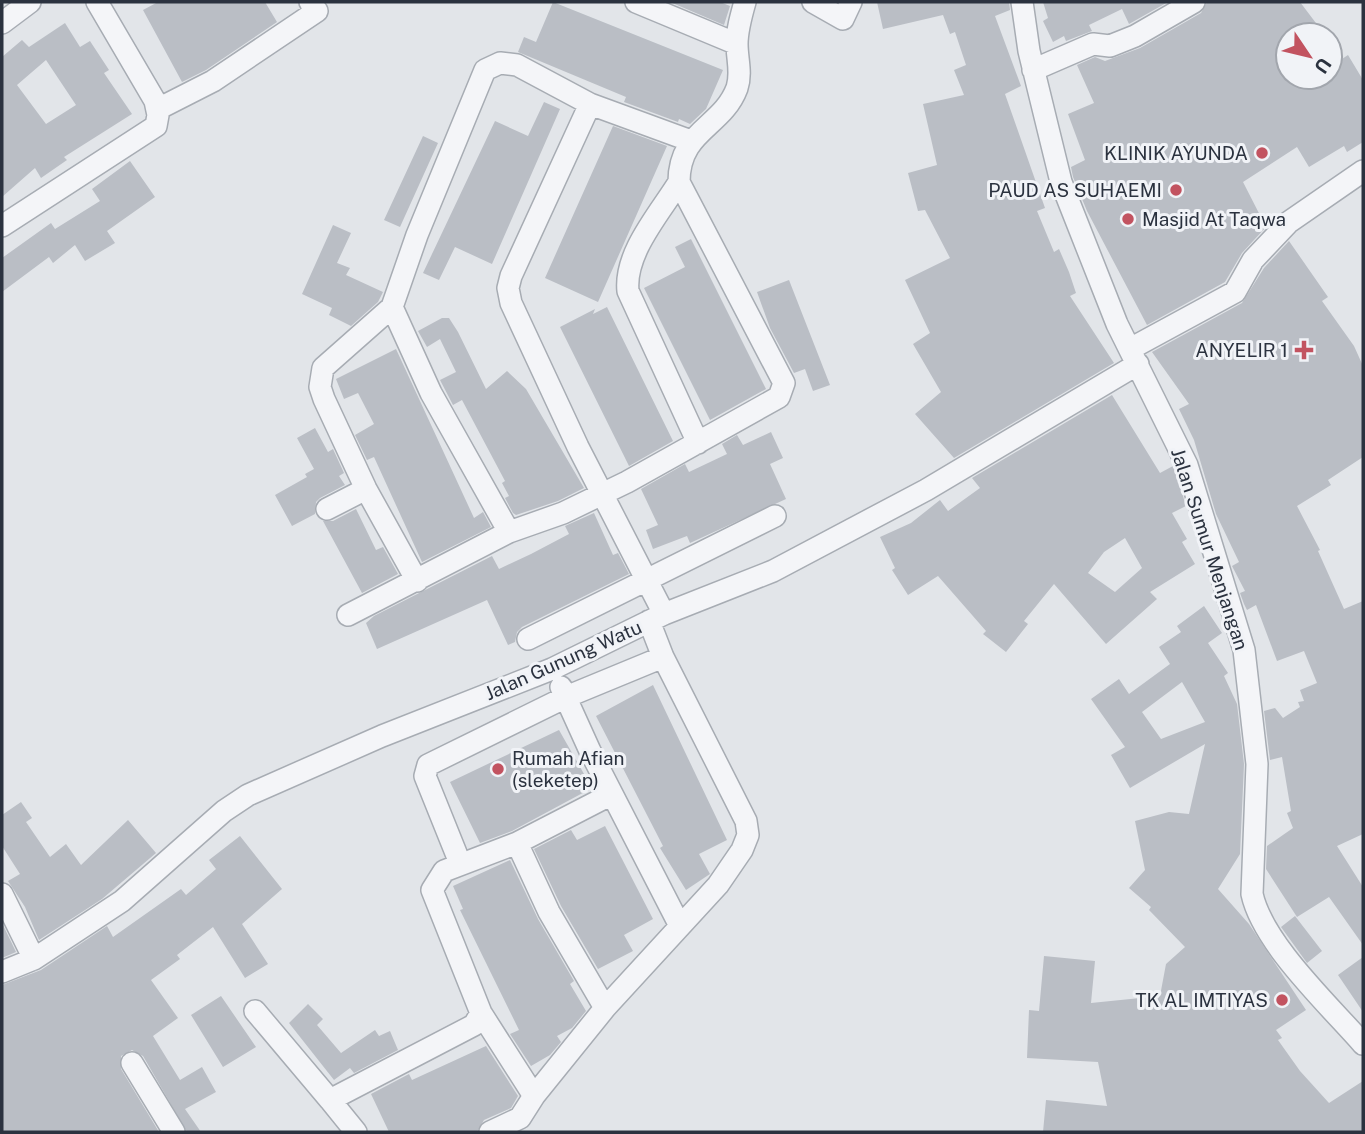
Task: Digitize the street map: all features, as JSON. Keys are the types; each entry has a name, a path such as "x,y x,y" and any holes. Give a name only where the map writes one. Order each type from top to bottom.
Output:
{"street":[{"path":"2,23 30,2"},
{"path":"2,226 156,126 158,109 97,2"},
{"path":"158,109 213,81 317,11 310,2"},
{"path":"636,2 737,44"},
{"path":"348,615 509,532 563,513 604,493 779,397 784,383 679,182 679,162 691,141 726,106 736,89 740,73 737,44 745,2"},
{"path":"813,2 843,19 851,2"},
{"name":"Jalan Sumur Menjangan","path":"1021,2 1033,70 1061,182 1134,356 1187,465 1244,650 1257,764 1252,894 1256,911 1303,975 1363,1044"},
{"path":"1033,70 1093,44 1110,46 1135,36 1194,2"},
{"path":"417,580 366,489 324,399 320,377 323,368 392,307 416,235 485,70 509,62 590,104 691,141"},
{"path":"490,1132 520,1118 534,1096 605,1008 718,885 742,850 748,835 746,821 663,657 647,580 567,423 511,303 508,288 511,276 590,104"},
{"name":"Jalan Gunung Watu","path":"2,972 34,959 122,901 224,811 248,794 358,746 552,669 656,617 773,570 926,490 1235,292 1253,260 1289,222 1363,171"},
{"path":"679,182 637,250 627,280 628,291 698,443"},
{"path":"392,307 431,393 509,532"},
{"path":"327,509 366,489"},
{"path":"528,639 775,516"},
{"path":"460,863 425,776 425,768 566,698 663,657"},
{"path":"552,669 680,926"},
{"path":"534,1096 481,1013 432,890 444,871 517,843 612,794"},
{"path":"517,843 549,912 605,1008"},
{"path":"2,894 34,959"},
{"path":"255,1011 356,1132"},
{"path":"330,1100 474,1025 481,1013"},
{"path":"131,1063 174,1132"}],"building":[{"path":"158,2 265,2 277,22 206,70 182,82 143,10"},
{"path":"553,2 723,70 706,109 690,124 679,119 678,122 624,102 626,97 518,52 524,37 536,42"},
{"path":"670,2 720,2 730,6 724,25"},
{"path":"877,2 1009,2 1010,10 995,16 1021,86 1005,94 1045,208 1037,211 1054,252 1059,249 1069,272 1076,293 1070,296 1114,363 954,458 915,414 941,392 913,344 930,333 905,280 950,258 925,210 918,211 908,173 937,165 923,104 964,95 954,70 966,65 955,32 950,34 943,15 883,29"},
{"path":"1043,2 1168,2 1129,24 1122,9 1089,25 1092,31 1066,41 1064,36 1053,42 1043,21 1048,18"},
{"path":"1207,2 1300,2 1314,21 1274,21 1274,91 1344,91 1344,58 1348,55 1363,80 1363,142 1347,152 1344,146 1309,167 1297,147 1243,182 1266,227 1242,253 1225,282 1147,325 1087,211 1073,177 1071,167 1085,160 1068,114 1094,103 1077,65 1095,57 1105,61 1140,48 1201,13"},
{"path":"65,23 80,47 90,41 109,70 104,73 132,114 64,157 67,160 41,178 35,168 2,197 2,57 22,40 29,47","holes":["46,60 76,105 46,124 17,85"]},
{"path":"544,102 560,109 492,264 455,247 439,280 423,273 495,121 528,136"},
{"path":"613,126 667,146 598,302 545,278"},
{"path":"423,136 438,143 400,227 384,220"},
{"path":"130,161 155,197 107,231 115,243 85,261 75,245 53,263 49,257 2,292 2,258 51,223 55,229 100,201 92,189"},
{"path":"333,225 351,233 337,263 350,268 346,275 383,292 378,302 351,326 329,315 332,308 302,294"},
{"path":"691,239 766,389 710,420 644,288 685,267 675,247"},
{"path":"1289,241 1328,297 1322,301 1354,346 1363,366 1363,457 1328,480 1331,485 1297,506 1320,550 1318,551 1344,609 1363,601 1363,834 1337,846 1363,887 1363,945 1329,897 1297,917 1266,869 1267,846 1293,828 1287,813 1291,811 1282,757 1270,760 1264,711 1275,708 1283,718 1300,707 1298,702 1304,701 1300,690 1317,683 1304,651 1277,661 1256,605 1247,610 1244,604 1240,593 1245,591 1232,566 1239,562 1216,514 1194,440 1179,409 1189,404 1152,352 1242,303 1264,268"},
{"path":"789,280 830,385 813,391 805,369 794,373 770,328 757,292"},
{"path":"607,307 673,441 629,466 560,327 595,309 593,314"},
{"path":"442,318 449,318 458,332 486,389 507,371 526,389 584,488 558,501 516,515 513,513 505,498 509,496 502,483 505,481 462,400 453,405 440,380 456,372 440,339 427,347 418,331"},
{"path":"396,349 474,518 483,512 491,527 422,562 374,457 367,460 355,435 374,424 358,393 344,399 336,379"},
{"path":"1112,395 1160,473 1173,466 1175,470 1186,506 1172,513 1187,539 1182,542 1195,564 1150,592 1157,599 1106,644 1054,584 1024,621 1028,624 1006,652 983,634 986,631 938,576 908,595 892,570 895,568 880,537 911,523 940,500 948,511 980,488 972,478","holes":["1125,538 1142,568 1115,592 1088,573 1104,552"]},
{"path":"315,428 328,452 333,449 344,473 339,476 345,485 320,498 316,502 315,514 292,526 275,495 307,477 305,474 314,469 297,438"},
{"path":"771,432 783,458 770,464 786,499 690,543 687,536 653,549 646,530 658,525 641,489 685,464 689,472 727,454 722,444 737,435 743,445"},
{"path":"356,509 376,550 383,547 398,574 362,593 323,521 333,521"},
{"path":"594,513 613,555 618,553 629,574 522,627 517,632 515,642 508,645 487,600 377,649 366,623 374,616 492,556 499,569 569,534 565,526"},
{"path":"1204,606 1222,633 1208,643 1228,673 1224,676 1237,704 1244,764 1240,854 1218,889 1249,924 1306,1010 1276,1030 1282,1038 1278,1040 1300,1071 1329,1103 1363,1081 1363,1132 1043,1132 1046,1100 1107,1106 1098,1062 1027,1058 1029,1010 1039,1011 1044,956 1095,961 1091,1003 1160,996 1166,964 1185,947 1149,910 1151,907 1129,888 1145,870 1135,821 1169,812 1189,814 1205,744 1130,788 1111,755 1125,747 1091,699 1119,679 1129,694 1170,664 1159,647 1181,632 1177,626","holes":["1182,682 1205,722 1161,739 1142,712"]},
{"path":"653,685 727,840 699,854 710,874 686,890 660,848 663,846 596,716"},
{"path":"559,730 592,788 512,831 480,843 450,782"},
{"path":"21,802 32,818 26,822 50,857 66,844 81,865 128,820 156,853 102,899 39,940 25,907 8,881 20,874 2,846 2,815"},
{"path":"605,826 653,919 624,935 633,951 598,969 561,906 534,849 571,830 577,840"},
{"path":"240,836 282,889 242,924 268,964 245,978 213,927 177,955 180,959 151,980 178,1018 153,1036 180,1080 202,1067 216,1092 185,1109 201,1132 187,1132 143,1056 132,1050 121,1056 121,1069 159,1132 2,1132 2,985 41,970 107,926 113,937 181,889 186,895 216,869 209,860"},
{"path":"510,860 538,919 574,981 570,984 586,1011 572,1028 557,1036 561,1042 550,1055 531,1066 510,1034 519,1030 460,910 463,909 453,886"},
{"path":"1295,916 1322,951 1307,963 1281,927"},
{"path":"2,926 16,952 2,958"},
{"path":"1363,957 1363,1012 1338,975"},
{"path":"221,996 256,1047 223,1067 191,1015"},
{"path":"308,1004 323,1019 317,1025 341,1053 375,1030 379,1036 390,1031 398,1050 354,1073 350,1068 334,1080 289,1023"},
{"path":"486,1046 518,1096 511,1108 484,1120 477,1132 389,1132 371,1094 409,1074 412,1080"}],"place":[{"name":"KLINIK AYUNDA","path":"1262,153"},
{"name":"PAUD AS SUHAEMI","path":"1176,190"},
{"name":"Masjid At Taqwa","path":"1128,219"},
{"name":"ANYELIR 1","path":"1304,350"},
{"name":"Rumah Afian (sleketep)","path":"498,769"},
{"name":"TK AL IMTIYAS","path":"1282,1000"}]}
